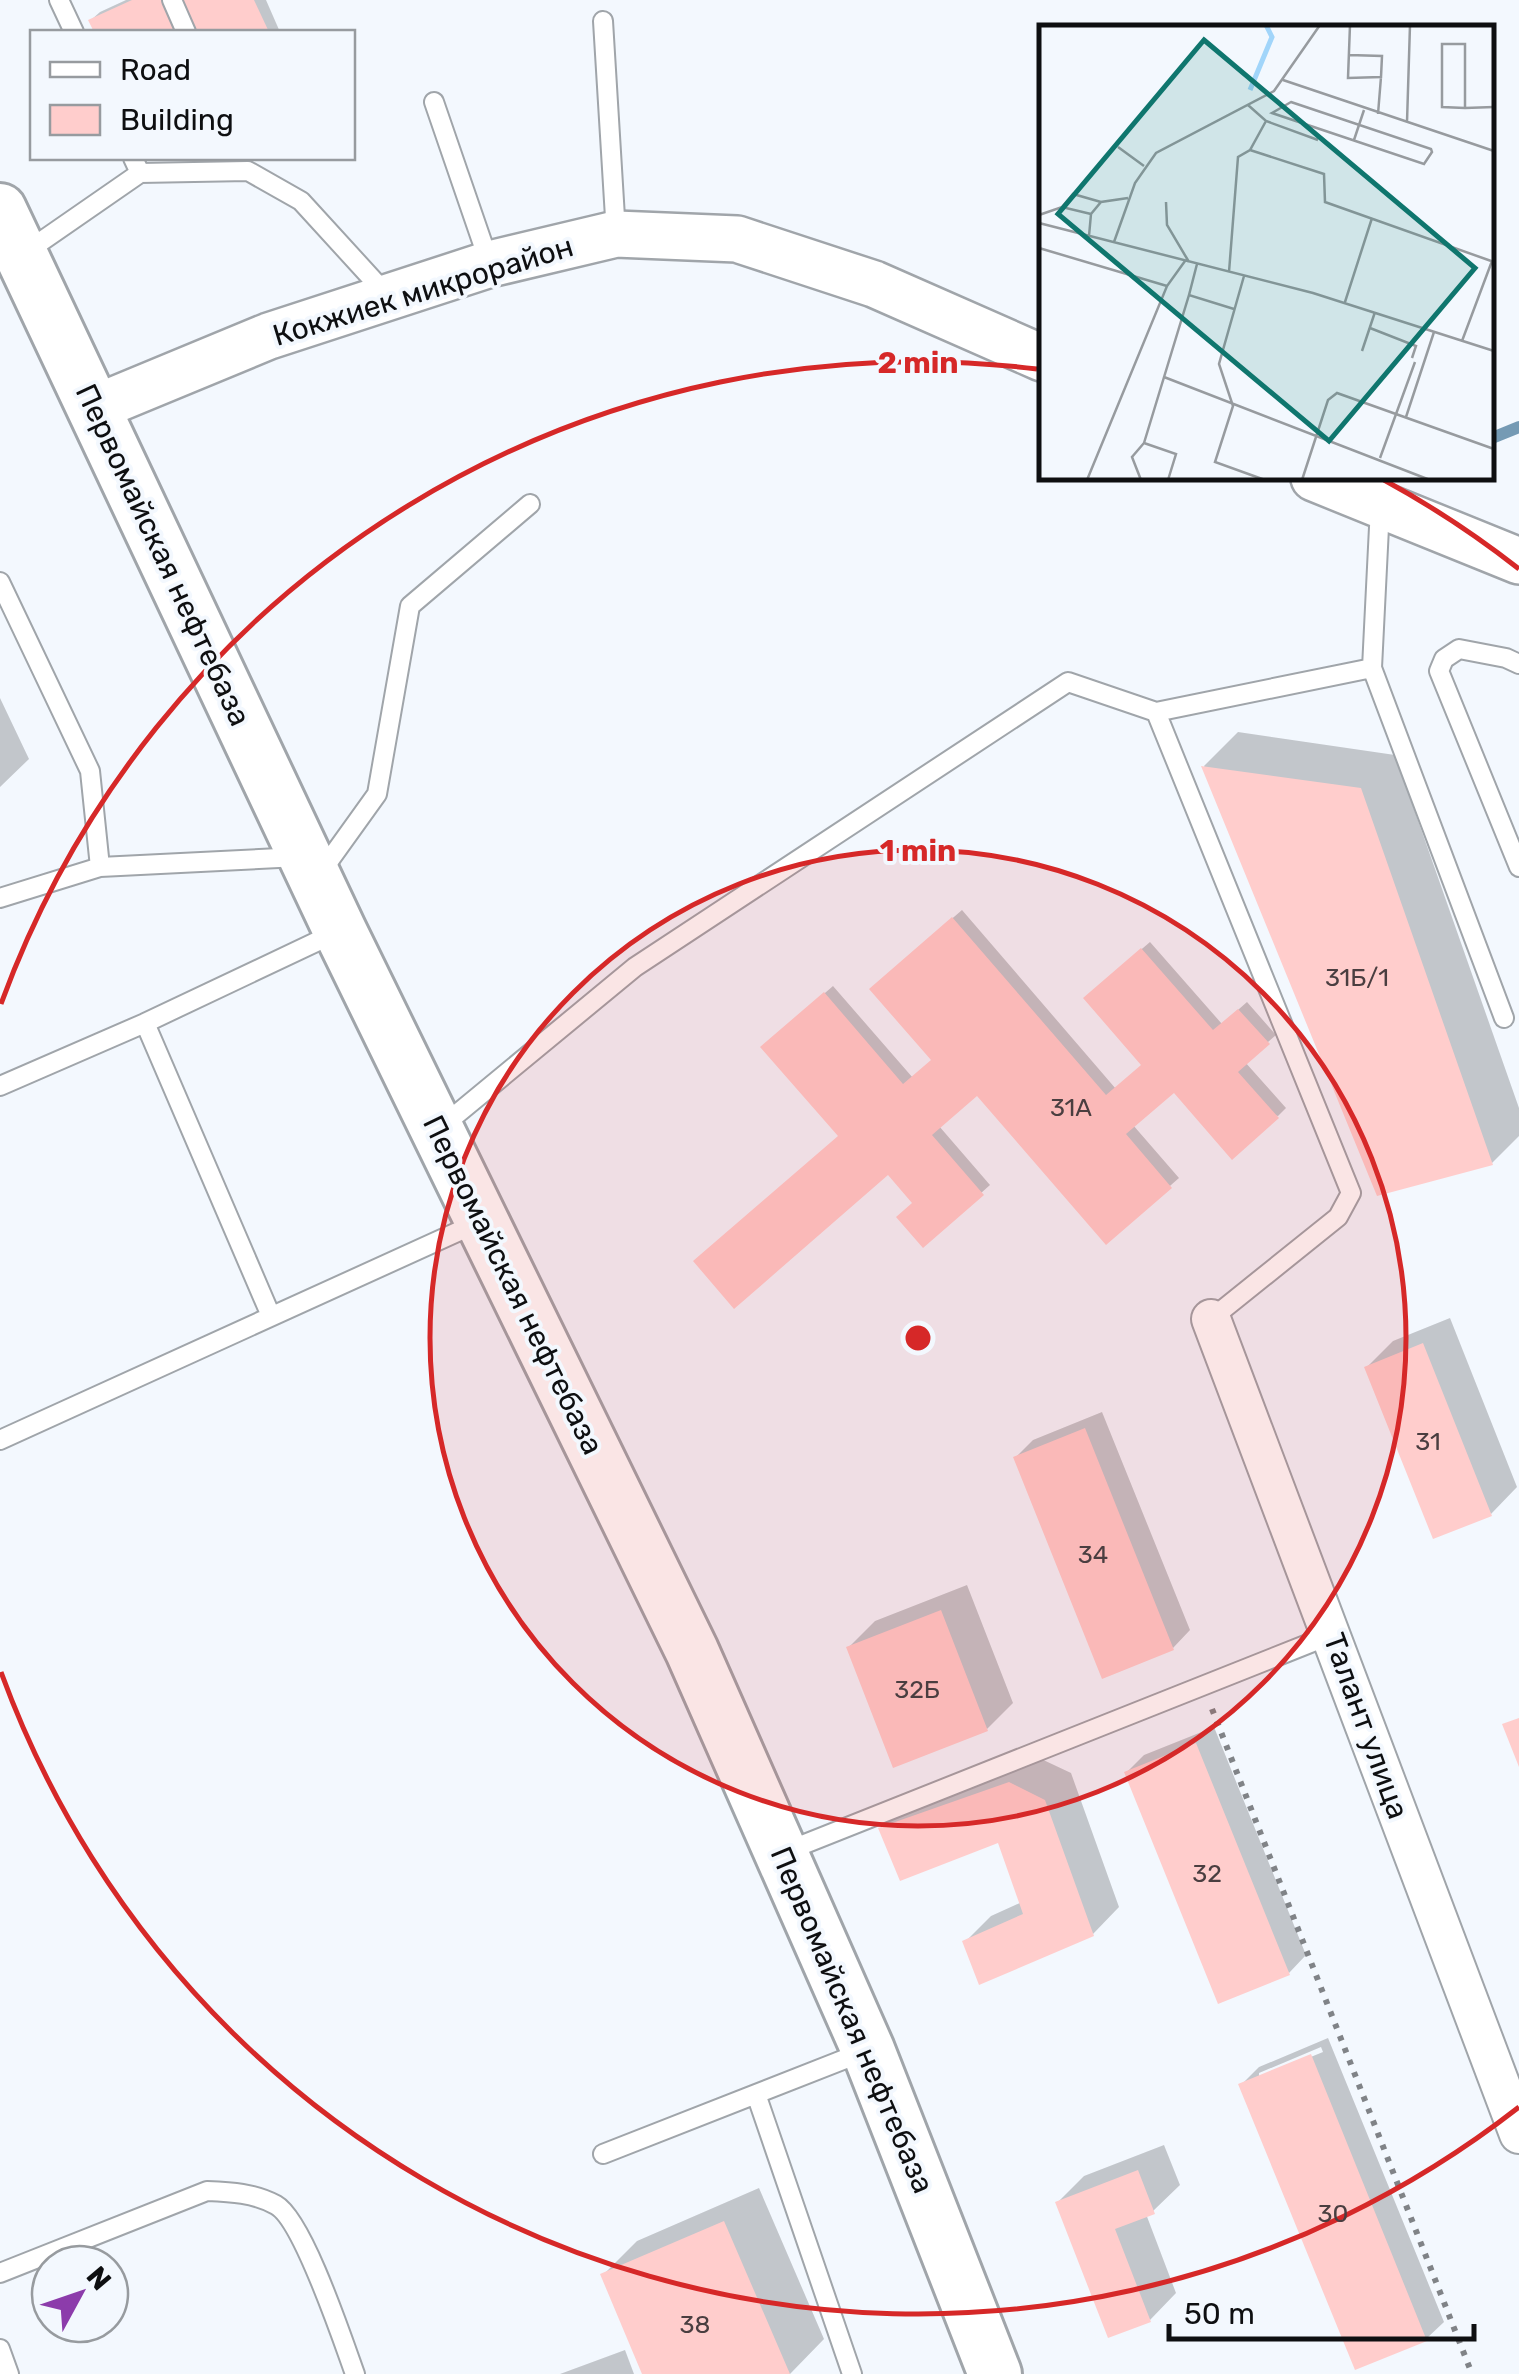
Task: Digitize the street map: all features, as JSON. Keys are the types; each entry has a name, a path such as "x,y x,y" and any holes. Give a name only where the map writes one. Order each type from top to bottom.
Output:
{"main road":[{"name":"Первомайская нефтебаза","path":"11,232 340,931 692,1651 868,2050 996,2374"}],"street":[{"name":"Кокжиек микрорайон","path":"95,408 269,336 490,264 616,234 736,240 874,284 1039,357"},
{"path":"1319,480 1519,561"},
{"name":"Талант улица","path":"1211,1319 1519,2134"}],"lane":[{"path":"59,0 73,30"},
{"path":"172,0 185,30"},
{"path":"603,20 616,234"},
{"path":"434,102 490,264"},
{"path":"11,232 137,165 245,164 301,201 388,297"},
{"path":"0,898 100,867 310,868 377,794 410,606 530,504"},
{"path":"1380,507 1372,668 1504,1018"},
{"path":"0,582 90,771 100,867"},
{"path":"1519,664 1459,650 1444,658 1439,671 1519,867"},
{"path":"436,1131 635,967 1068,682 1156,712 1372,668"},
{"path":"1156,712 1350,1193 1338,1217 1211,1319"},
{"path":"0,1086 340,931"},
{"path":"145,1023 271,1316"},
{"path":"0,1440 482,1220"},
{"path":"782,1853 1333,1634"},
{"path":"603,2154 868,2050"},
{"path":"756,2094 852,2374"},
{"path":"0,2274 207,2191 243,2192 280,2206 305,2247 355,2374"},
{"path":"0,2349 9,2374"}],"path":[{"path":"1202,1686 1472,2374"}],"building":[{"path":"132,0 254,0 268,30 93,30 88,20"},
{"path":"1201,766 1361,788 1493,1165 1377,1196"},
{"path":"952,917 1106,1095 1141,1065 1083,998 1141,948 1213,1030 1238,1009 1270,1044 1238,1072 1279,1118 1232,1160 1174,1093 1126,1134 1172,1188 1106,1245 977,1096 932,1135 984,1195 923,1248 896,1217 912,1203 888,1175 734,1309 693,1261 838,1136 760,1047 824,992 903,1084 931,1060 869,989"},
{"path":"1423,1343 1492,1516 1433,1539 1364,1367"},
{"path":"1085,1428 1174,1650 1102,1679 1013,1457"},
{"path":"941,1610 988,1731 893,1768 846,1647"},
{"path":"1519,1718 1519,1767 1502,1724"},
{"path":"1196,1743 1290,1975 1218,2004 1124,1772"},
{"path":"1009,1782 1045,1800 1094,1936 979,1985 962,1941 1023,1914 998,1843 900,1881 878,1828"},
{"path":"1311,2054 1427,2341 1355,2370 1238,2084"},
{"path":"1138,2170 1155,2214 1115,2229 1151,2322 1108,2338 1055,2202"},
{"path":"724,2221 790,2374 642,2374 600,2274"}],"waterway":[{"path":"1494,437 1519,427"}]}
